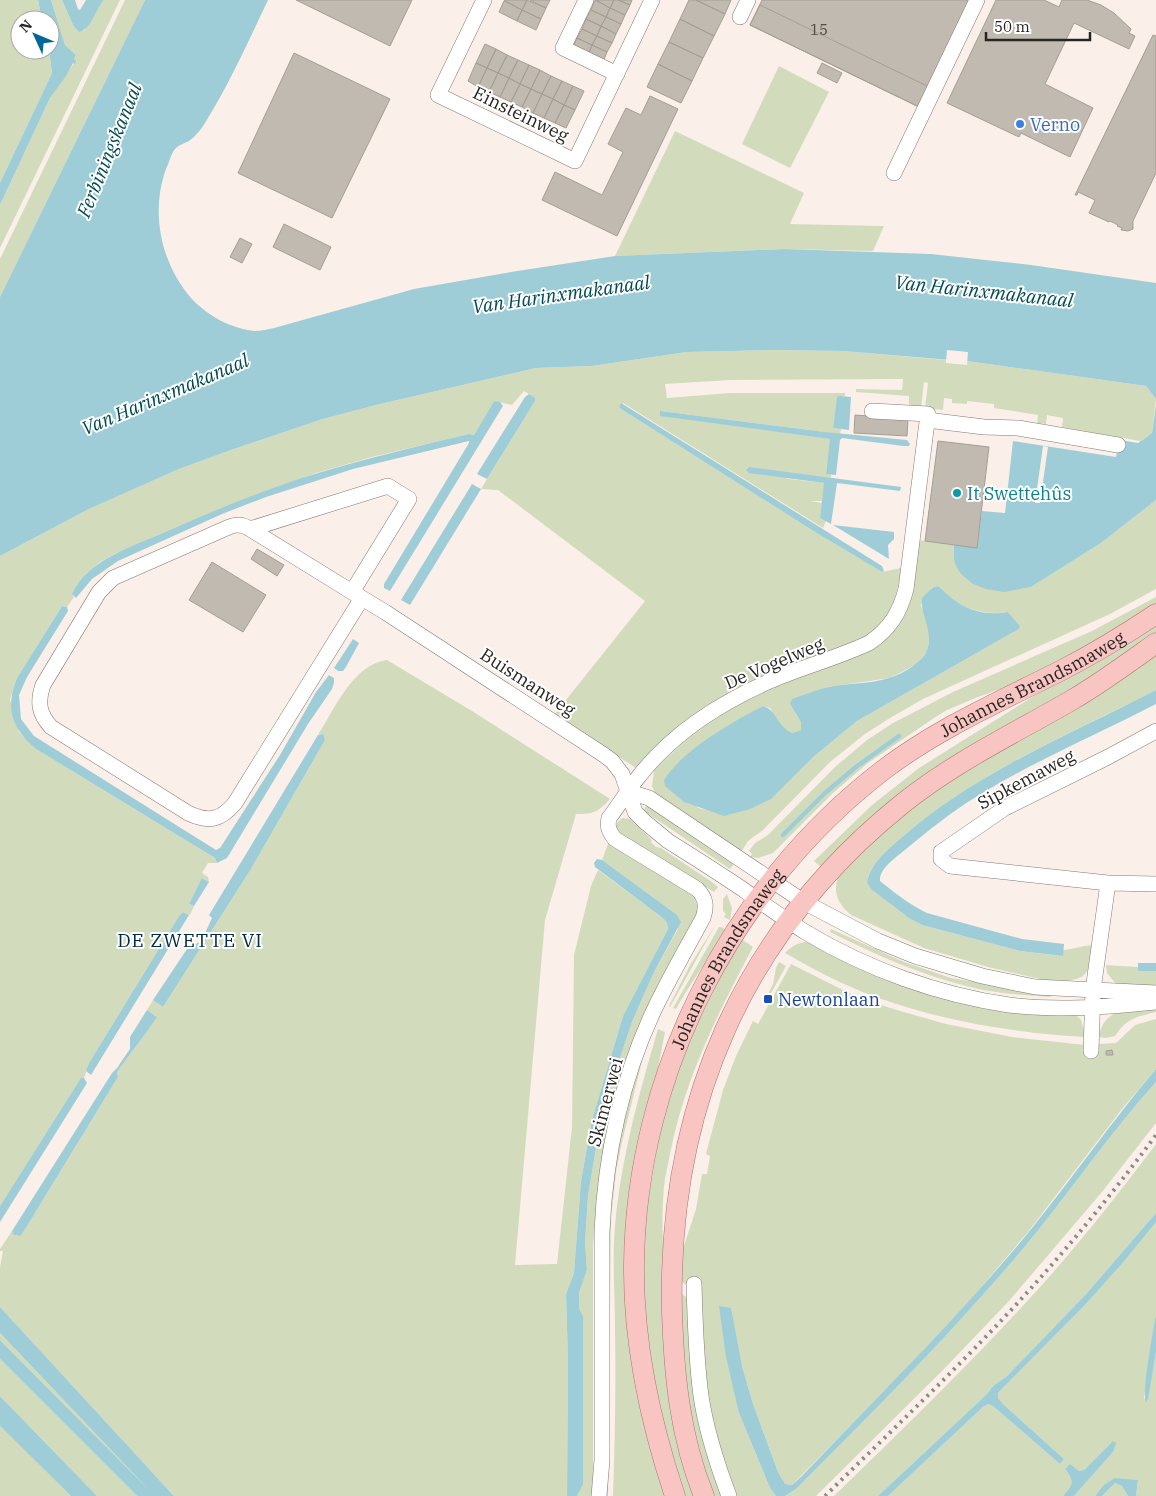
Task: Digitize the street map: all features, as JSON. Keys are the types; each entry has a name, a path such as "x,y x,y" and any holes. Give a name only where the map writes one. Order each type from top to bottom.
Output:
{"main road":[{"name":"Johannes Brandsmaweg","path":"675,1496 650,1413 640,1351 635,1306 636,1219 640,1184 652,1122 674,1051 705,984 736,929 772,880 803,844 844,803 881,772 917,746 988,706 1072,665 1156,614"},
{"name":"Johannes Brandsmaweg","path":"704,1496 690,1454 679,1407 673,1348 673,1235 685,1150 698,1101 710,1065 739,1000 770,948 789,921 832,868 862,838 923,788 984,749 1074,699 1156,643"}],"street":[{"name":"Einsteinweg","path":"484,0 438,95 575,162 652,0"},
{"path":"586,0 563,48 617,74"},
{"path":"740,17 748,0"},
{"path":"894,173 977,0"},
{"path":"872,410 928,414 927,420 984,427 1018,428 1118,445"},
{"name":"De Vogelweg","path":"629,792 640,775 668,746 692,726 722,706 770,681 855,650 878,637 892,622 902,604 906,589 927,420"},
{"path":"388,486 409,499 357,595 236,803 227,813 218,818 202,819 188,813 51,727 44,719 38,702 43,685 99,592 106,584 123,573 228,527 241,525 250,529 388,486"},
{"name":"Buismanweg","path":"250,529 392,616 604,755 612,761 622,774 635,812 645,822 668,841 789,921"},
{"name":"Sipkemaweg","path":"1156,731 1005,808 941,852 941,859 950,866 1108,882 1156,884"},
{"path":"629,792 649,798 804,902 878,941 952,968 1012,983 1035,987 1156,993"},
{"name":"Skimerwei","path":"600,1496 602,1460 603,1205 615,1126 632,1067 654,1010 706,909 705,899 697,889 615,839 609,832 607,824 609,818 629,792"},
{"path":"1091,1051 1092,1007 1108,882"},
{"path":"789,921 817,938 867,962 941,990 976,999 1010,1005 1092,1007 1156,1002"},
{"path":"672,1278 695,1300"},
{"path":"694,1284 696,1343 701,1397 714,1453 729,1496"}],"green space":[{"path":"0,0 38,0 40,10 10,10 10,60 50,60 52,73 0,183"},
{"path":"51,0 62,0 73,25 84,31 104,0 120,0 0,248 0,205 50,98 76,60 74,59 76,55 65,45 60,29 60,10 54,10"},
{"path":"125,0 145,0 0,297 0,259"},
{"path":"779,66 829,92 790,168 742,144"},
{"path":"675,131 804,193 790,224 884,226 873,251 785,249 615,256"},
{"path":"843,351 946,360 946,363 967,365 967,362 974,362 1146,386 1156,399 1152,433 1140,441 1062,427 1063,418 1047,415 1046,424 1037,423 1038,415 994,408 994,404 967,401 967,404 952,403 952,399 944,398 943,410 925,408 928,383 924,382 921,408 909,406 909,396 856,392 856,389 902,390 903,379 730,380 665,384 667,398 730,393 845,393 845,396 837,398 833,428 841,429 840,434 659,411 745,427 831,439 826,473 831,474 831,478 746,468 789,479 825,483 822,501 810,501 822,503 820,518 826,521 823,528 623,403 619,407 621,409 815,532 882,572 901,568 892,607 883,621 872,632 854,642 747,683 729,693 696,714 650,753 636,768 554,715 645,601 498,490 481,489 535,401 524,391 512,405 494,401 474,435 469,434 372,457 316,473 195,519 114,554 100,562 87,573 72,594 74,597 67,607 62,606 17,678 10,699 19,732 36,749 215,858 217,863 208,863 202,873 208,877 209,882 203,878 189,904 194,906 190,915 183,912 179,916 89,1063 84,1078 81,1079 0,1206 0,556 89,509 179,469 323,419 536,368 592,366 687,352"},
{"path":"1156,500 1156,589 1110,614 923,699 890,718 865,734 830,762 763,830 748,841 740,854 656,796 652,786 654,771 697,731 719,716 790,681 866,653 882,643 903,619 909,605 913,590 918,540 954,544 954,560 961,574 1020,589 1031,587 1101,543","holes":["938,586 965,607 994,613 1008,612 1020,626 1019,629 857,721 812,758 711,811 698,808 669,773 706,742 763,706 770,708 783,728 792,733 801,730 801,722 790,704 827,687 890,678 917,664 927,651 930,636 921,605 932,587"]},
{"path":"1156,597 1156,606 1116,631 1017,683 947,710 934,718 868,763 833,793 773,853 758,858 750,857 752,854 749,851 755,843 768,835 835,767 867,740 893,723 953,692 1092,631"},
{"path":"1156,624 1156,634 823,869 814,861 872,805 919,768 1077,669"},
{"path":"1156,652 1156,690 1024,756 960,794 930,815 885,852 872,869 867,882 893,906 922,925 1020,951 1062,956 1063,950 1095,945 1092,960 1083,976 1063,982 1044,980 988,967 924,948 851,915 842,905 836,890 840,872 920,799"},
{"path":"387,660 472,711 610,799 595,811 576,814 545,920 515,1265 557,1264 572,1127 574,955 591,886 598,870 665,920 668,929 623,1016 592,1120 581,1181 574,1273 566,1294 568,1361 567,1496 174,1496 0,1307 0,1267 3,1251 0,1251 0,1249 12,1231 14,1235 19,1236 24,1231 118,1077 117,1072 156,1016 147,1010 153,1000 163,1007 251,869 325,740 321,734 318,735 338,701 354,679 364,670 375,663"},
{"path":"648,806 736,861 730,869 644,811 645,807"},
{"path":"622,818 630,819 652,840 651,842 656,847 661,848 718,887 714,892 618,834 615,829 617,823"},
{"path":"608,844 689,893 696,903 698,912 649,1003 606,1141 599,1180 593,1245 593,1485 592,1496 577,1496 583,1485 583,1316 579,1308 579,1293 587,1270 585,1243 588,1196 602,1112 632,1022 653,974 678,929 676,914 602,860"},
{"path":"727,894 732,908 730,920 724,917 726,914 723,911 723,899"},
{"path":"716,924 670,1007 690,965"},
{"path":"719,927 726,931 676,1009 673,1008"},
{"path":"831,929 904,962 951,978 1052,995 1050,997 1002,993 955,983 882,957 830,932"},
{"path":"740,938 753,947 715,1022 693,1073 676,1126 664,1187 662,1229 667,1291 696,1496 685,1496 655,1393 644,1315 644,1221 666,1100 698,1014"},
{"path":"811,941 880,972 1075,1014 1081,1020 1086,1037 1029,1032 971,1023 942,1017 887,1001 860,991 785,953 796,944"},
{"path":"779,962 786,966 768,999 766,998 773,984"},
{"path":"791,964 853,995 890,1008 946,1024 1012,1037 1085,1045 1097,1055 1099,1044 1116,1043 1135,1025 1156,1019 1156,1069 1122,1109 1028,1232 971,1299 903,1372 792,1485 785,1484 778,1472 753,1404 742,1366 739,1413 770,1488 776,1496 735,1496 713,1425 688,1287 679,1279 681,1255 696,1209 702,1174 707,1174 710,1156 706,1154 723,1090 736,1056 753,1021 758,1024"},
{"path":"1106,965 1138,967 1138,971 1156,971 1156,989 1116,984 1107,973"},
{"path":"1156,1005 1156,1012 1132,1019 1115,1036 1099,1037 1106,1020 1112,1015 1128,1009"},
{"path":"658,1029 665,1032 656,1078 643,1122 628,1218 667,1496 613,1496 615,1226 626,1151"},
{"path":"645,1049 616,1172 611,1219 608,1496 606,1496 607,1282 611,1199 619,1142 634,1081"},
{"path":"1156,1082 1156,1123 1102,1192 1009,1301 944,1369 816,1496 785,1496 796,1489 854,1431 968,1312 1022,1250 1121,1123"},
{"path":"1156,1144 1156,1213 1087,1293 1007,1376 993,1386 987,1394 878,1496 834,1496 959,1373 1031,1297 1064,1260"},
{"path":"1156,1222 1156,1313 1144,1398 1147,1401 1156,1352 1156,1496 1136,1496 1138,1480 1131,1479 1119,1480 1109,1484 1095,1496 1074,1496 1113,1452 1111,1443 1084,1470 1079,1471 1070,1465 1065,1469 1072,1483 1063,1496 888,1496 988,1404 993,1406 1060,1464 1064,1459 1003,1404 998,1398 998,1393 1085,1305"},
{"path":"679,1291 688,1299 723,1496 713,1496 698,1454 686,1395"},
{"path":"0,1333 152,1493 0,1340"},
{"path":"0,1359 137,1496 97,1496 0,1396"},
{"path":"0,1426 71,1496 0,1496"},
{"path":"1115,1483 1122,1486 1128,1496 1102,1496"}],"water":[{"path":"38,0 51,0 54,10 40,10"},
{"path":"62,0 75,0 80,10 86,0 104,0 87,27 79,32 73,25"},
{"path":"145,0 268,0 232,75 200,131 189,141 177,147 173,153 161,186 159,203 161,237 166,254 181,285 205,311 221,321 238,328 255,331 274,328 414,289 615,256 785,249 931,254 1031,265 1156,283 1156,399 1146,386 974,362 843,351 687,352 592,366 536,368 323,419 231,450 179,469 89,509 0,556 0,297"},
{"path":"60,29 65,45 76,55 74,59 76,60 75,64 73,63 50,98 0,205 0,183 52,73 50,60 60,60"},
{"path":"529,394 535,398 535,401 487,479 477,474 525,397"},
{"path":"837,397 851,397 849,430 833,428"},
{"path":"494,401 500,402 503,406 390,591 384,588 384,584 469,441 353,469 266,497 222,514 118,561 92,579 76,598 72,594 79,582 89,572 112,556 241,500 299,479 393,452 469,434 474,435"},
{"path":"621,403 882,566 884,571 882,572 815,532 621,409 619,407"},
{"path":"1156,405 1156,500 1101,543 1031,587 1004,592 986,589 973,584 961,574 954,560 954,544 977,547 982,511 1005,513 1013,441 1116,457 1119,440 1138,443 1152,433"},
{"path":"660,411 825,432 907,440 910,444 909,446 903,446 842,438 840,440 836,475 826,474 830,439 660,416"},
{"path":"749,467 901,487 900,491 837,483 831,524 820,518 824,483 749,473 746,470"},
{"path":"472,484 481,489 410,605 401,600"},
{"path":"833,525 894,532 894,539 888,545 889,559"},
{"path":"938,586 965,607 986,613 1008,612 1020,626 1019,629 857,721 812,758 771,799 750,809 724,816 684,802 665,786 664,780 683,758 696,747 737,720 763,706 768,708 783,726 792,733 801,730 801,722 790,704 792,699 828,687 889,678 911,667 925,655 929,643 922,598 933,587"},
{"path":"62,606 67,607 68,611 27,677 19,695 21,719 34,736 216,850 220,848 280,755 316,692 329,675 334,678 332,689 308,724 227,858 217,863 215,858 36,749 21,733 16,725 11,708 13,689 17,678"},
{"path":"353,639 359,643 343,671 338,671 334,668"},
{"path":"1156,690 1156,704 1020,772 958,809 894,859 885,867 880,876 880,881 909,903 927,913 1022,939 1064,944 1063,956 1020,951 922,925 909,918 871,889 867,882 872,869 880,857 930,815 960,793 1024,756"},
{"path":"323,734 325,740 251,869 163,1007 153,1000 189,946 201,942 212,918 209,915 318,735"},
{"path":"597,859 602,860 676,914 681,922 653,974 632,1022 602,1112 588,1196 585,1243 587,1270 579,1293 579,1308 583,1316 583,1485 577,1496 567,1496 568,1361 566,1294 574,1273 581,1181 592,1120 623,1016 668,929 667,923 663,919 595,867 594,863"},
{"path":"202,878 209,882 194,906 189,904"},
{"path":"183,912 189,915 91,1075 86,1071 89,1063"},
{"path":"1138,963 1156,963 1156,971 1138,971"},
{"path":"147,1010 157,1017 117,1072 118,1077 24,1231 20,1236 14,1235 12,1231 112,1073 130,1049 130,1037"},
{"path":"1156,1069 1156,1082 1121,1123 1022,1250 968,1312 912,1372 796,1489 785,1496 776,1496 770,1488 739,1413 726,1357 719,1306 731,1308 742,1366 753,1404 778,1472 785,1484 792,1485 917,1357 1001,1265"},
{"path":"81,1078 84,1078 87,1083 0,1222 0,1206"},
{"path":"1156,1213 1156,1222 1124,1261 1085,1305 998,1393 998,1398 1003,1404 1064,1459 1060,1464 993,1406 988,1404 888,1496 878,1496 987,1394 993,1386 1007,1376 1087,1293"},
{"path":"0,1307 174,1496 137,1496 0,1359 0,1340 150,1491 0,1333"},
{"path":"1156,1313 1156,1352 1146,1402 1146,1374"},
{"path":"0,1396 97,1496 71,1496 0,1426"},
{"path":"1113,1441 1116,1443 1113,1452 1074,1496 1063,1496 1072,1483 1065,1469 1070,1464 1079,1471 1084,1470"},
{"path":"1115,1478 1138,1480 1136,1496 1128,1496 1122,1486 1115,1483 1102,1496 1095,1496 1104,1485"}],"pier":[{"path":"947,350 968,352 967,364 946,363"},
{"path":"1043,446 1048,447 1040,503 1035,503"}],"building":[{"path":"296,0 412,0 390,46"},
{"path":"504,0 527,0 522,10"},
{"path":"527,0 546,8 541,19 522,10"},
{"path":"530,0 550,0 546,8"},
{"path":"595,0 610,8 606,17 591,10"},
{"path":"596,0 614,0 610,8"},
{"path":"614,0 630,5 625,15 610,8"},
{"path":"618,0 632,0 630,5"},
{"path":"689,0 696,0 725,14 714,36 680,19"},
{"path":"696,0 731,0 725,14"},
{"path":"762,0 971,0 919,107 750,25"},
{"path":"996,0 1044,0 1059,7 1062,0 1087,0 1101,5 1114,13 1131,29 1129,33 1135,36 1129,49 1074,23 1045,84 1093,108 1070,157 1021,133 1019,137 947,103"},
{"path":"504,1 522,10 517,21 499,12"},
{"path":"760,5 929,87 919,107 750,25"},
{"path":"610,8 625,15 621,24 606,17"},
{"path":"522,10 541,19 536,30 517,21"},
{"path":"591,10 606,17 601,26 586,19"},
{"path":"606,17 621,24 616,34 601,26"},
{"path":"586,19 601,26 597,36 582,29"},
{"path":"680,19 714,36 703,58 669,42"},
{"path":"601,26 616,34 612,43 597,36"},
{"path":"582,29 597,36 592,45 577,38"},
{"path":"1153,35 1156,36 1156,173 1133,221 1133,229 1128,231 1121,230 1122,228 1118,225 1089,213 1095,200 1078,192 1075,195"},
{"path":"597,36 612,43 607,52 592,45"},
{"path":"577,38 592,45 588,55 573,47"},
{"path":"669,42 703,58 692,81 658,64"},
{"path":"485,44 496,49 487,68 476,63"},
{"path":"592,45 607,52 603,62 588,55"},
{"path":"496,49 507,55 498,73 487,68"},
{"path":"294,53 390,99 332,218 238,173"},
{"path":"507,55 518,60 509,78 498,73"},
{"path":"518,60 529,65 520,84 509,78"},
{"path":"476,63 487,68 478,87 468,81"},
{"path":"822,63 842,73 837,83 817,73"},
{"path":"658,64 692,81 681,103 647,87"},
{"path":"529,65 540,70 531,89 520,84"},
{"path":"487,68 498,73 489,92 478,87"},
{"path":"540,70 551,76 542,94 531,89"},
{"path":"498,73 509,78 500,97 489,92"},
{"path":"551,76 562,81 553,99 542,94"},
{"path":"509,78 520,84 511,102 500,97"},
{"path":"562,81 573,86 564,105 553,99"},
{"path":"520,84 531,89 522,107 511,102"},
{"path":"573,86 584,91 575,110 564,105"},
{"path":"531,89 542,94 533,113 522,107"},
{"path":"542,94 553,99 544,118 533,113"},
{"path":"650,96 678,109 617,236 542,200 555,172 602,195 623,152 608,144 626,108 641,115"},
{"path":"553,99 564,105 555,123 544,118"},
{"path":"564,105 575,110 566,128 555,123"},
{"path":"284,224 331,247 320,270 273,247"},
{"path":"240,238 252,244 242,263 230,257"},
{"path":"855,415 908,419 907,436 854,433"},
{"name":"It Swettehûs","path":"938,441 989,447 977,548 925,541"},
{"path":"257,549 284,565 277,576 251,559"},
{"path":"212,562 266,595 243,632 189,600"},
{"path":"1112,1050 1113,1055 1106,1055 1106,1051"}],"waterway":[{"path":"783,835 825,793 856,767 899,736"}],"railway":[{"path":"825,1496 956,1368 1019,1302 1080,1232 1156,1135"}],"place":[{"name":"Verno","path":"1020,124"},
{"name":"It Swettehûs","path":"957,493"},
{"name":"Newtonlaan","path":"768,999"}],"district":[{"name":"DE ZWETTE VI","path":"190,940"}],"water label":[{"name":"Ferbiningskanaal","path":"109,150"},
{"name":"Van Harinxmakanaal","path":"984,291"},
{"name":"Van Harinxmakanaal","path":"561,294"},
{"name":"Van Harinxmakanaal","path":"165,394"}]}
